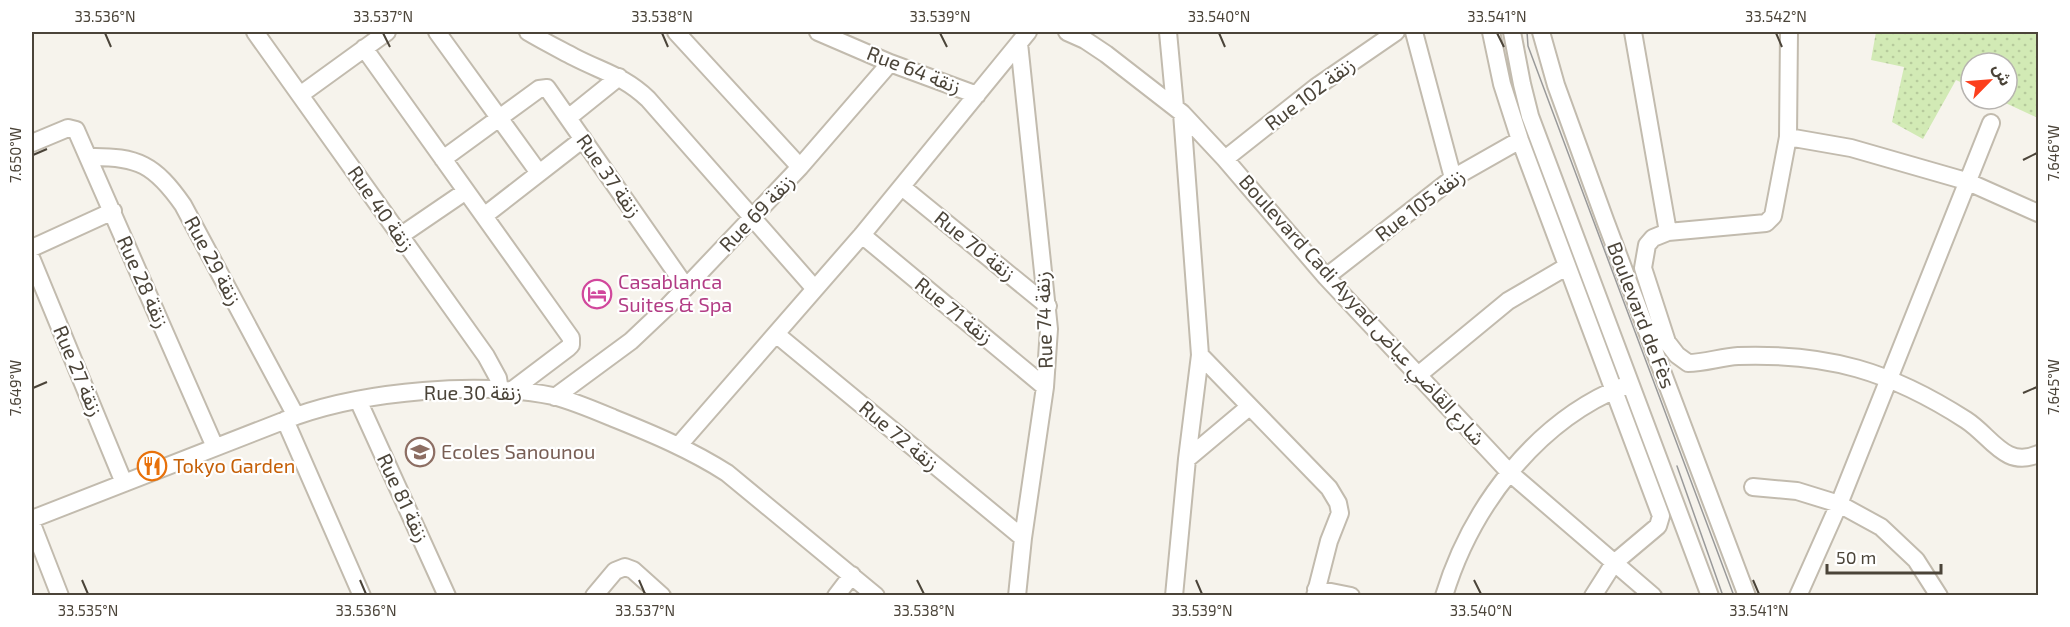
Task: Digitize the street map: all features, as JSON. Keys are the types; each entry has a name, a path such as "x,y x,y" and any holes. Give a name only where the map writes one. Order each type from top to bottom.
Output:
{"street":[{"name":"Rue 40 زنقة","path":"255,32 486,356 505,390"},
{"path":"300,95 387,32"},
{"path":"437,32 539,173"},
{"path":"528,32 575,58 619,76 634,86 815,289"},
{"path":"676,32 800,167"},
{"name":"Rue 64 زنقة","path":"818,32 890,63 977,95"},
{"name":"Boulevard Cadi Ayyad شارع القاضي عياض","path":"1070,32 1106,54 1179,110 1225,159 1326,277 1510,473 1653,596"},
{"path":"1168,32 1179,110 1200,355 1174,596"},
{"name":"Rue 102 زنقة","path":"1225,159 1316,87 1396,32"},
{"path":"1414,32 1453,178"},
{"path":"1491,32 1502,84 1520,140 1661,516 1658,526 1614,563 1593,596"},
{"name":"Boulevard de Fès","path":"1512,32 1530,116 1710,596"},
{"name":"Boulevard de Fès","path":"1541,32 1556,85 1605,220 1747,596"},
{"path":"1633,32 1668,232"},
{"path":"1789,32 1788,137 1773,216 1766,223 1668,232 1653,238 1647,244 1642,268 1667,342 1677,355 1688,363 1737,357 1815,358 1845,364 1888,378 1935,399 1972,423 2003,452 2016,458 2029,458 2038,454"},
{"path":"679,445 862,236 1024,37"},
{"name":"Rue 74 زنقة","path":"1017,596 1023,538 1046,387 1048,306 1024,37"},
{"path":"364,48 571,342 568,348 505,390"},
{"name":"Rue 69 زنقة","path":"555,397 631,340 686,287 800,167 890,63"},
{"name":"Rue 37 زنقة","path":"619,76 568,118 686,287"},
{"path":"443,159 539,89 547,88 568,118"},
{"path":"1798,596 1839,504 1990,123"},
{"name":"Rue 28 زنقة","path":"32,143 64,130 71,128 76,130 215,447"},
{"path":"1788,137 1851,148 1966,181 2038,213"},
{"path":"484,216 584,140"},
{"name":"Rue 105 زنقة","path":"1326,277 1453,178 1520,140"},
{"name":"Rue 29 زنقة","path":"89,157 132,160 149,168 168,184 183,205 291,418 362,596"},
{"name":"Rue 70 زنقة","path":"902,187 1048,306"},
{"path":"400,236 466,191"},
{"path":"32,248 113,211"},
{"name":"Rue 71 زنقة","path":"862,236 1046,387"},
{"name":"Rue 27 زنقة","path":"32,260 124,483"},
{"path":"1417,376 1508,301 1566,267"},
{"name":"Rue 72 زنقة","path":"776,334 1023,538"},
{"path":"1200,355 1329,488 1338,503 1340,513 1315,592 1351,596"},
{"path":"1443,596 1469,536 1492,497 1510,473 1545,435 1563,420 1583,406 1630,384"},
{"name":"Rue 30 زنقة","path":"32,519 291,418 338,403 444,390 505,390 555,397 679,445 727,473 876,596"},
{"name":"Rue 81 زنقة","path":"358,399 447,596"},
{"path":"1187,459 1249,407"},
{"path":"1753,488 1797,491 1839,504 1881,527 1916,560 1939,596"},
{"path":"32,524 60,596"},
{"path":"594,596 615,571 628,568 662,596"},
{"path":"836,596 852,575"}],"green space":[{"path":"1876,32 2038,32 2038,118 2019,109 2019,51 1959,51 1959,81 1956,80 1923,139 1892,122 1904,67 1871,60"}],"tram line":[{"path":"1527,32 1528,46 1734,596"},
{"path":"1677,466 1723,596"}],"place":[{"name":"Casablanca Suites & Spa","path":"597,294"},
{"name":"Ecoles Sanounou","path":"420,452"},
{"name":"Tokyo Garden","path":"152,466"}]}
